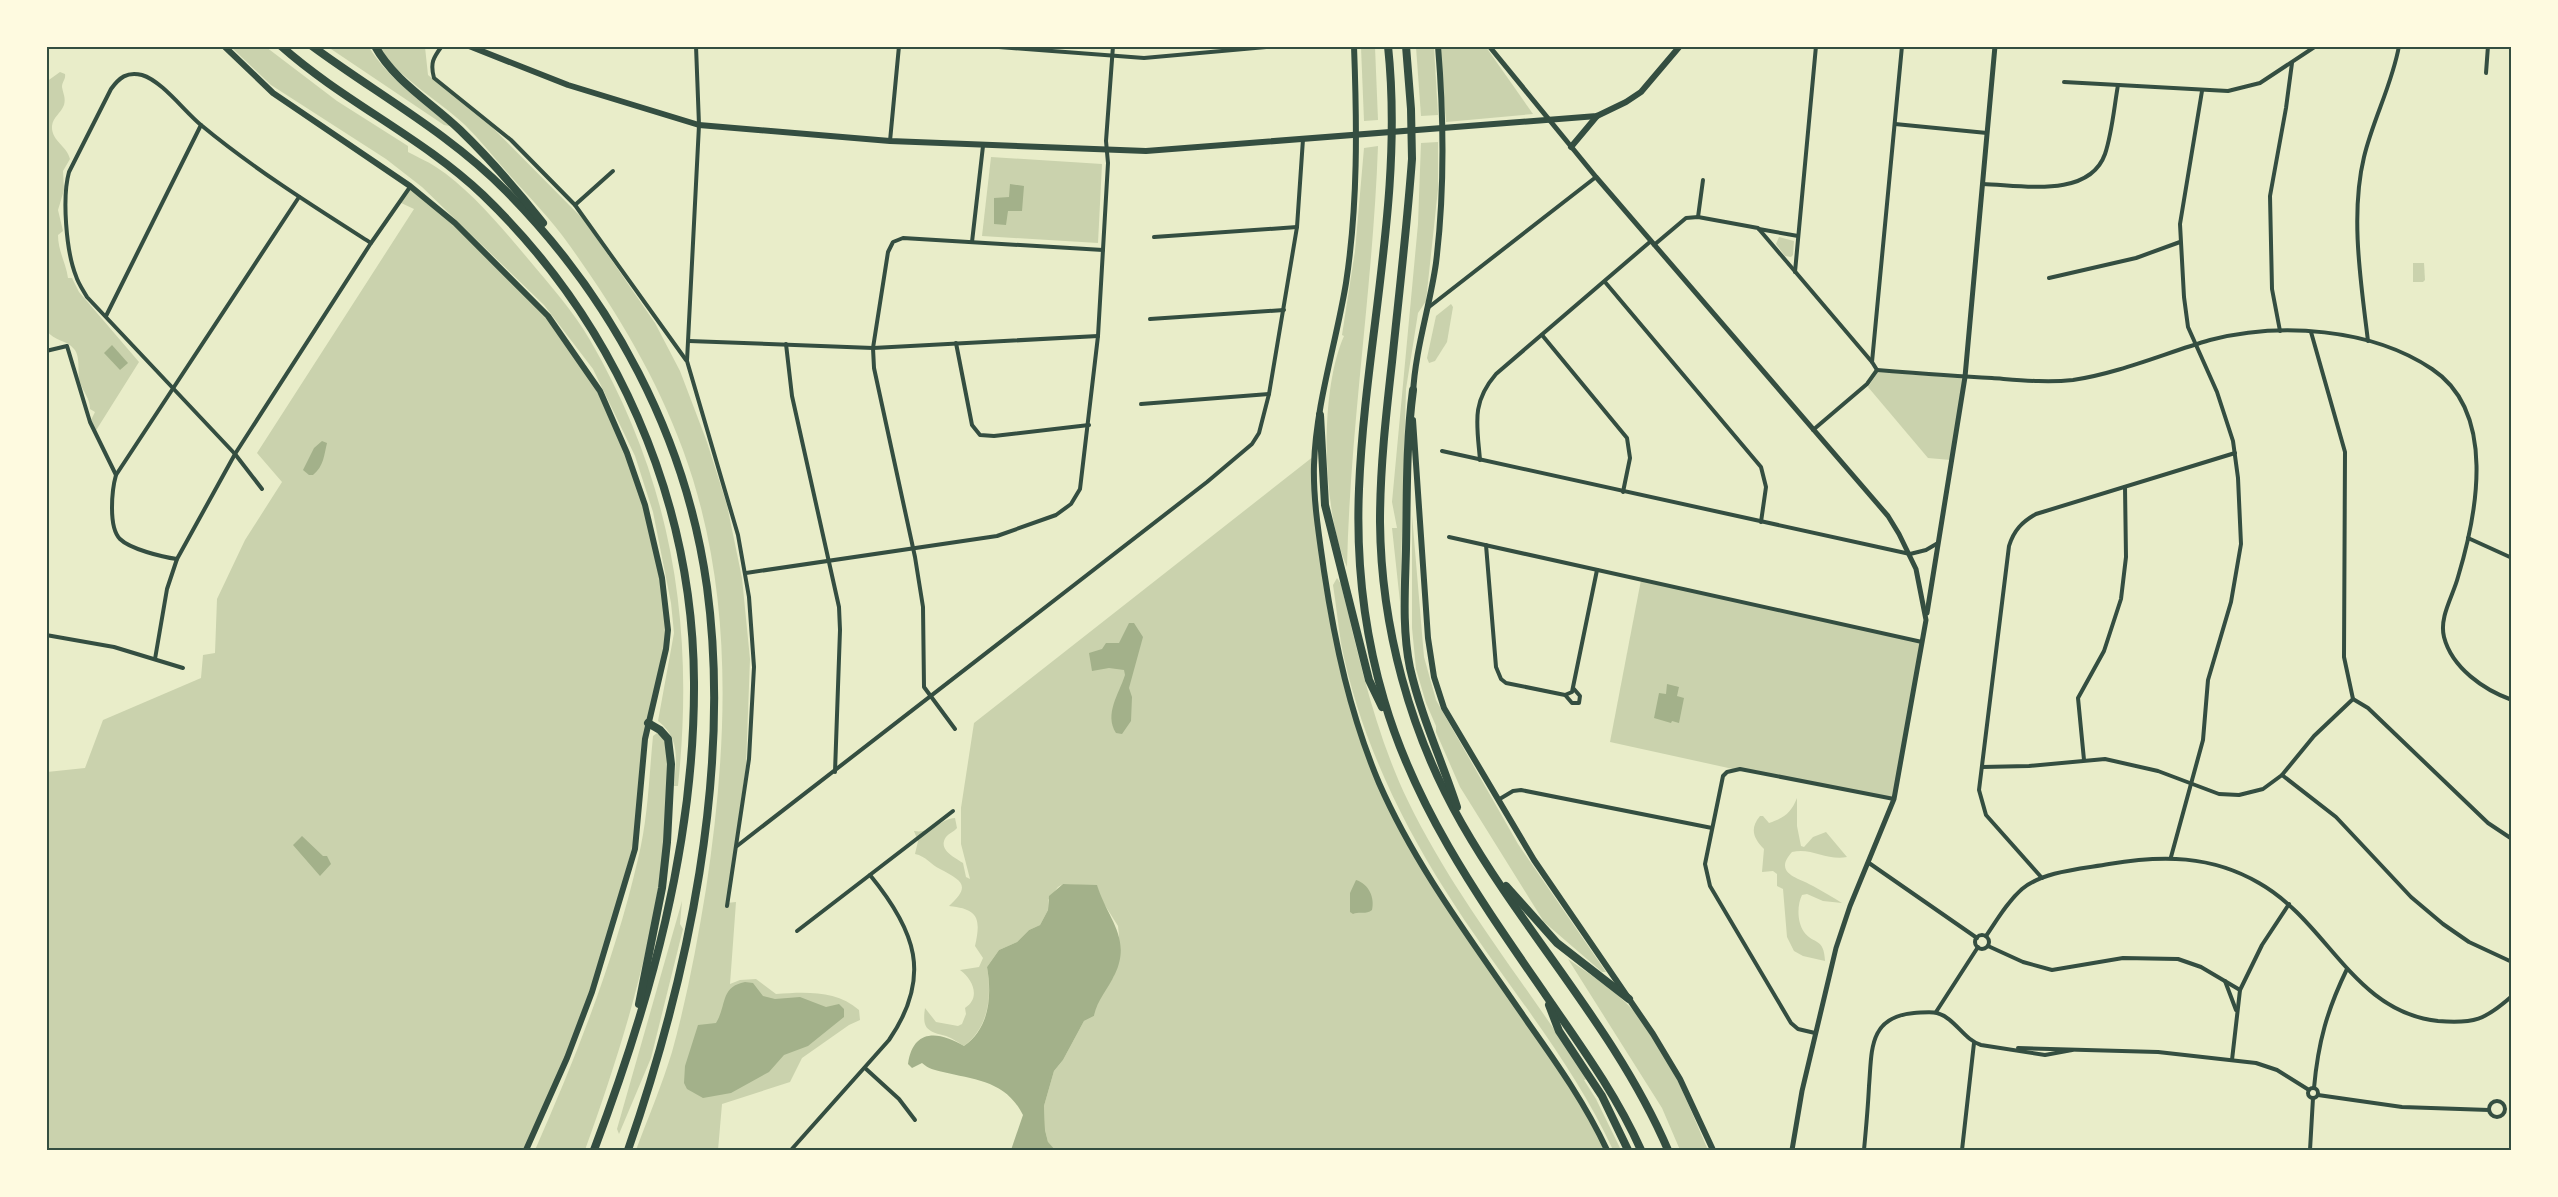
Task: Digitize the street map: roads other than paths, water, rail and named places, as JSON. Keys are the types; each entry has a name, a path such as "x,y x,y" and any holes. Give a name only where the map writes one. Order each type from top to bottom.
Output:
{"highway":[{"path":"281,46 449,166 482,194 543,260 585,317 611,362 646,435 677,533 689,603 694,681 690,761 682,827 655,964 633,1038 594,1150"},
{"path":"312,46 466,154 532,218 571,264"},
{"path":"375,46 392,70 460,130 516,190 548,230 600,305 650,394 685,489 707,586 712,657 712,740 703,839 688,938 663,1044 628,1150"},
{"path":"1388,46 1391,154 1386,230 1360,466 1358,519 1360,572 1366,622 1377,674 1392,727"},
{"path":"1406,46 1412,159 1383,451 1381,549 1391,627 1409,703 1438,778 1463,825 1623,1064 1668,1150"},
{"path":"1413,390 1408,432 1405,603 1407,649 1421,706 1463,825"},
{"path":"1320,415 1322,485 1327,514 1369,680 1392,727 1422,799 1447,847 1603,1078 1641,1150"},
{"path":"633,1038 662,888 671,764 668,739 648,723"},
{"path":"1491,870 1533,913 1557,943 1629,999"},
{"path":"1542,990 1559,1031 1602,1096 1628,1150"}],"main road":[{"path":"224,46 273,93 410,186 455,222 548,316 600,391 621,437 650,524 668,619 666,649 648,723 638,827 632,861 592,992 567,1058 526,1150"},
{"path":"468,46 568,85 699,125 890,141 1107,151 1146,151 1597,116 1641,92 1680,46"},
{"path":"1354,46 1358,135 1351,243 1315,453 1315,506 1334,635 1353,711 1377,777 1403,831 1428,877 1563,1072 1607,1150"},
{"path":"1438,46 1444,127 1440,217 1429,307 1413,390 1414,455 1431,664 1444,708 1497,800 1534,860 1629,999 1680,1079 1713,1150"},
{"path":"1570,147 1597,116"}],"street":[{"path":"442,46 430,65 434,78 511,140 575,205 687,361 728,497 746,573 751,621 753,705 749,759 727,906"},
{"path":"687,361 699,125 696,46"},
{"path":"890,141 899,46"},
{"path":"986,46 1144,58 1277,46"},
{"path":"746,573 997,536 1056,515 1071,504 1080,489 1098,336 1113,46"},
{"path":"1489,46 1625,212 1888,516 1916,569 1926,620"},
{"path":"1795,272 1816,46"},
{"path":"1872,362 1902,46"},
{"path":"1792,1150 1800,1100 1836,948 1850,906 1894,799 1906,744 1965,377 1995,46"},
{"path":"2064,82 2228,92 2260,83 2316,46"},
{"path":"2368,341 2360,289 2360,181 2371,131 2388,89 2399,46"},
{"path":"2486,73 2488,46"},
{"path":"2280,331 2272,289 2270,196 2292,63"},
{"path":"262,489 235,454 87,297 76,276 70,251 66,185 69,172 111,89 120,78 129,74 140,74 152,79 201,125 299,197 371,243"},
{"path":"1983,184 2059,186 2074,184 2086,178 2098,166 2104,155 2118,85"},
{"path":"2171,857 2203,740 2208,680 2231,602 2240,557 2242,525 2235,453 2227,418 2186,316 2180,242 2184,195 2202,91"},
{"path":"1895,124 1987,133"},
{"path":"106,316 201,125"},
{"path":"737,846 1207,482 1252,444 1260,433 1284,310 1297,227 1303,139"},
{"path":"972,242 983,146"},
{"path":"575,205 613,171"},
{"path":"1429,307 1596,177"},
{"path":"1698,218 1702,180"},
{"path":"155,659 167,589 177,559 235,454 410,186"},
{"path":"177,559 156,555 119,538 114,529 112,491 116,475 174,391 299,197"},
{"path":"1480,460 1476,416 1480,396 1496,374 1682,219 1698,218 1798,236"},
{"path":"1154,237 1297,227"},
{"path":"1758,228 1877,370"},
{"path":"955,729 924,687 923,607 914,548 874,368 873,348 888,252 893,242 903,238 1103,250"},
{"path":"2049,278 2136,258 2180,242"},
{"path":"1605,282 1756,458 1766,480 1761,522"},
{"path":"1149,320 1284,310"},
{"path":"1877,370 2043,381 2073,380 2213,340 2280,331 2336,334 2368,341 2406,355 2433,370 2452,387 2465,409 2473,431 2476,455 2468,538 2446,612 2444,636 2454,656 2478,683 2493,693 2511,700"},
{"path":"2311,332 2345,452 2344,657 2353,699 2368,708 2488,823 2511,839"},
{"path":"1542,335 1626,438 1630,458 1623,492"},
{"path":"688,341 873,348 1098,336"},
{"path":"956,343 972,425 980,435 994,436 1089,425"},
{"path":"786,344 792,396 838,607 840,630 835,772"},
{"path":"46,351 68,346 90,422 116,475"},
{"path":"1813,430 1867,384 1877,370"},
{"path":"1141,404 1269,394"},
{"path":"1442,451 1910,554 1926,550 1939,543"},
{"path":"2042,879 1986,815 1979,790 2009,546 2013,535 2023,522 2036,514 2235,453"},
{"path":"2084,760 2078,698 2104,651 2121,599 2126,557 2125,487"},
{"path":"1449,537 1922,642"},
{"path":"2468,538 2511,558"},
{"path":"1486,545 1497,673 1506,683 1565,695 1570,694 1574,689 1597,570"},
{"path":"46,635 87,641 183,668"},
{"path":"1565,695 1570,702 1578,704 1580,696 1574,689"},
{"path":"1982,767 2029,766 2105,759 2134,764 2219,794 2238,795 2263,789 2282,776 2314,736 2353,699"},
{"path":"1815,1033 1798,1029 1791,1023 1710,886 1706,864 1723,777 1727,772 1735,769 1894,799"},
{"path":"2282,776 2336,817 2368,848 2410,897 2443,924 2469,942 2511,962"},
{"path":"1497,800 1513,791 1521,790 1712,828"},
{"path":"797,931 953,811"},
{"path":"1869,863 1977,938 1986,936 2013,898 2042,879 2116,863 2171,857 2208,863 2229,869 2259,883 2289,904 2363,986 2389,1006 2421,1019 2459,1023 2477,1021 2493,1013 2511,996"},
{"path":"791,1150 865,1068 899,1025 910,998 914,974 911,946 902,919 870,875"},
{"path":"2232,1060 2240,990 2262,945 2289,904"},
{"path":"1986,936 1989,939 1988,946"},
{"path":"1977,938 1975,942 1978,947"},
{"path":"1978,947 1988,946 2023,962 2052,970 2123,958 2178,959 2201,967 2240,990"},
{"path":"1936,1012 1978,947"},
{"path":"2347,969 2334,996 2322,1031 2312,1089 2308,1094 2402,1107 2489,1110 2496,1118 2502,1117 2506,1110 2502,1102 2497,1101 2490,1105 2489,1110"},
{"path":"2225,980 2237,1013"},
{"path":"1864,1150 1871,1051 1875,1037 1881,1027 1891,1018 1936,1012 1962,1029 1974,1043 2014,1049 2034,1047 2158,1052 2256,1063 2277,1070 2317,1091 2310,1150"},
{"path":"1962,1150 1974,1043"},
{"path":"865,1068 899,1099 915,1120"}]}
